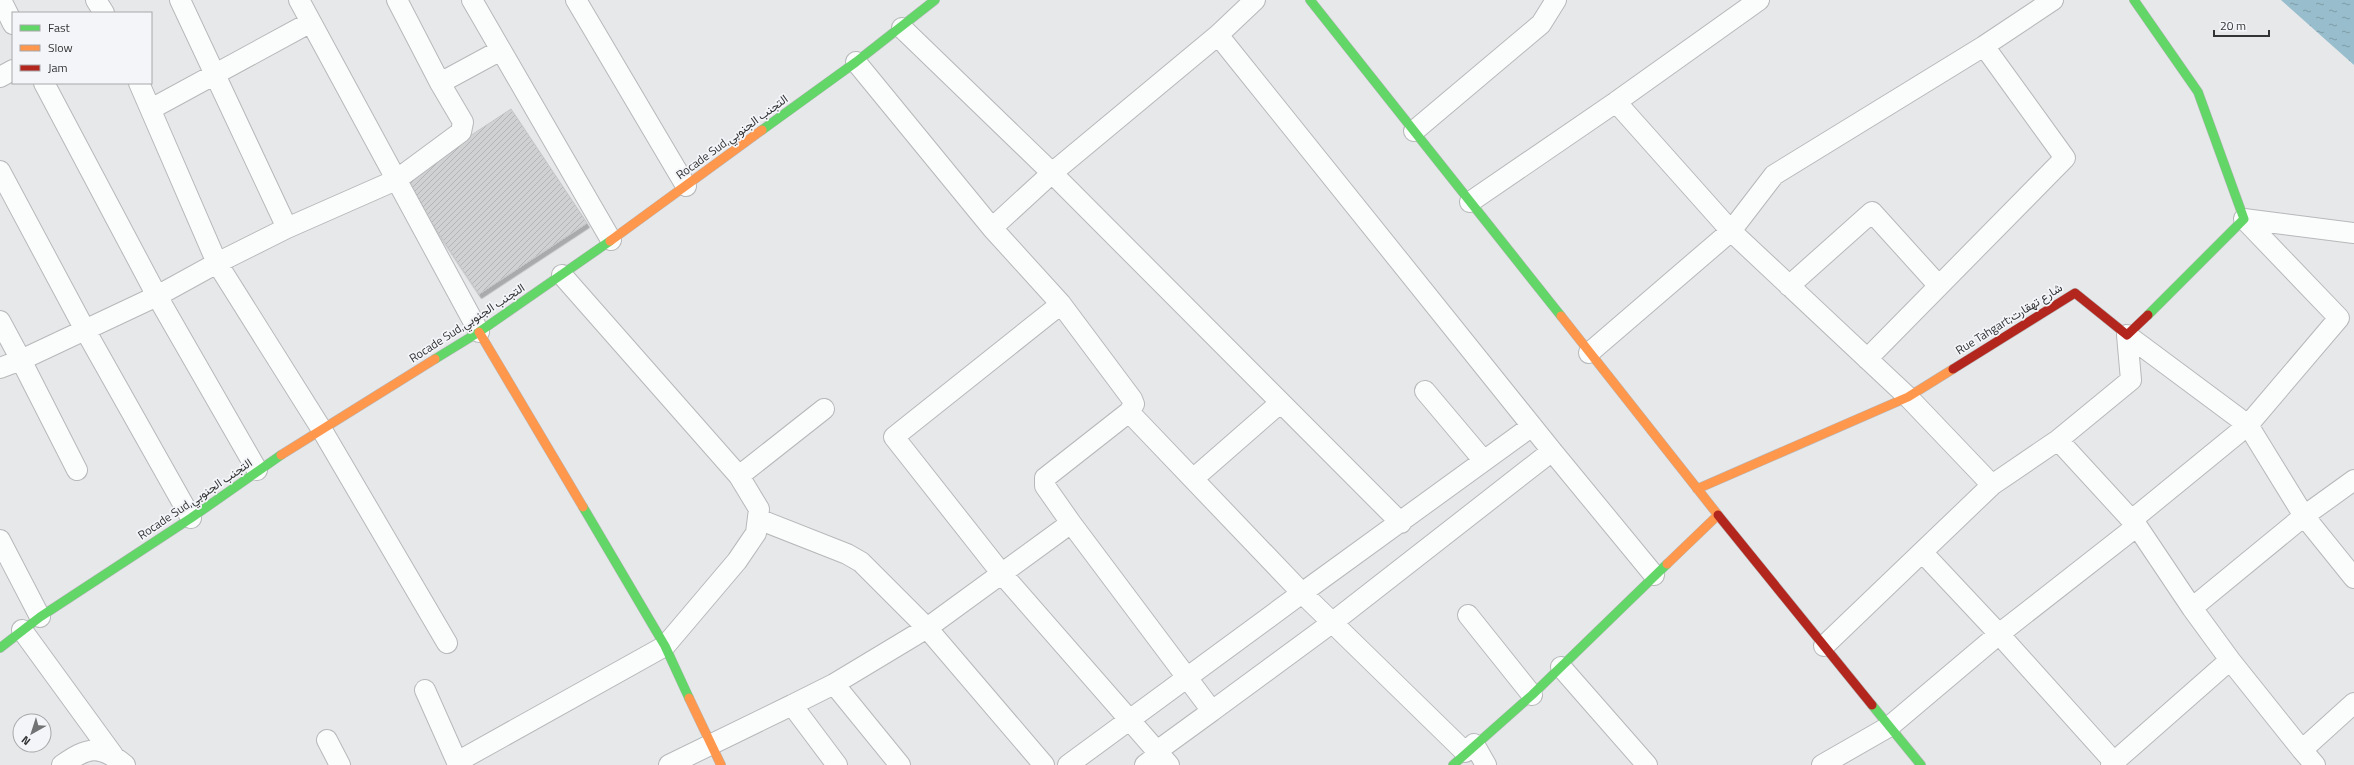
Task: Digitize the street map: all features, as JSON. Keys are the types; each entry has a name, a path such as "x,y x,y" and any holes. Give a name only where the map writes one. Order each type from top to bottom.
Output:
{"street":[{"path":"1,0 12,22"},
{"path":"96,0 103,12"},
{"path":"180,0 286,228"},
{"path":"299,0 479,332 665,646 721,765"},
{"path":"0,368 21,360 84,328 157,296 217,263 286,228 396,180 461,132 463,122 397,0"},
{"path":"472,0 611,240"},
{"path":"576,0 686,186"},
{"name":"Rocade Sud,التجنب الجنوبي","path":"0,648 40,617 191,518 257,470 479,332 562,275 856,62 902,28 935,0"},
{"path":"992,228 1052,173 1218,34 1255,0"},
{"path":"1310,0 1697,490 1921,765"},
{"path":"1414,131 1541,24 1556,0"},
{"path":"1470,202 1616,102 1759,0"},
{"path":"1589,353 1731,231 1774,175 1984,46 2053,0"},
{"path":"1822,765 1890,726 1999,634 2135,523 2248,425 2339,318 2244,219 2198,92 2134,0"},
{"path":"151,109 311,22"},
{"path":"902,28 1052,173 1401,523"},
{"path":"1218,34 1552,451 1654,575"},
{"path":"1867,359 2065,158 1984,46"},
{"path":"440,82 501,50"},
{"path":"856,62 992,228 1061,304 1132,399 1134,404 1129,412 1045,478 1045,486 1212,711"},
{"path":"0,77 12,71"},
{"path":"45,84 157,296 257,470"},
{"path":"138,84 151,109 217,263 322,430 447,643"},
{"path":"1616,102 1731,231 1908,397 1992,485"},
{"path":"0,171 84,328 191,518"},
{"path":"1789,286 1872,212 1939,286"},
{"path":"2244,219 2354,233"},
{"path":"1824,646 1923,553 1992,485 2058,440 2130,380 2127,335 2244,219"},
{"path":"425,690 457,763 665,646 737,561 756,533 759,510 739,476 562,275"},
{"name":"Rue Tahgart;شارع تهقارت","path":"1697,490 1908,397 2074,293 2127,335"},
{"path":"1061,304 894,437 1002,574 1129,718 1157,759 1212,711 1333,622 1552,451"},
{"path":"0,321 77,470"},
{"path":"2127,335 2248,425 2304,516 2354,578"},
{"path":"1425,391 1484,461"},
{"path":"1193,479 1280,403"},
{"path":"739,476 824,409"},
{"path":"1129,412 1302,593 1333,622 1464,754 1486,765"},
{"path":"1068,765 1129,718 1401,523 1532,426"},
{"path":"2058,440 2135,523 2192,608 2230,660 2315,765"},
{"path":"2192,608 2304,516 2354,480"},
{"path":"1464,754 1532,695 1654,575 1718,515"},
{"path":"758,519 847,554 861,562 927,628 1044,765"},
{"path":"669,765 834,684 927,628 1072,523"},
{"path":"0,540 40,617"},
{"path":"1923,553 1999,634 2112,764 2230,660"},
{"path":"1468,615 1532,695"},
{"path":"22,630 119,760"},
{"path":"1561,667 1647,765"},
{"path":"834,684 900,765"},
{"path":"2302,750 2354,703"},
{"path":"792,705 837,765"},
{"path":"327,740 340,765"},
{"path":"62,765 81,752 96,749 119,760"}],"water":[{"path":"2281,0 2354,0 2354,65"}],"building":[{"path":"511,109 587,223 479,294 403,180"}],"traffic: fast":[{"path":"762,130 856,62 935,0"},
{"path":"1310,0 1561,316"},
{"path":"2134,0 2198,92 2244,219 2148,315"},
{"path":"435,359 479,332 610,241"},
{"path":"0,648 40,617 191,518 281,455"},
{"path":"583,507 665,646 689,698"},
{"path":"1453,765 1532,695 1667,564"},
{"path":"1872,705 1921,765"}],"traffic: slow":[{"path":"610,241 762,130"},
{"path":"1561,316 1718,515 1667,564"},
{"path":"479,332 583,507"},
{"path":"281,455 435,359"},
{"path":"1697,489 1908,397 1953,369"},
{"path":"689,698 721,765"}],"traffic: jam":[{"path":"1953,369 2075,293 2127,335 2148,315"},
{"path":"1718,515 1872,705"}]}
